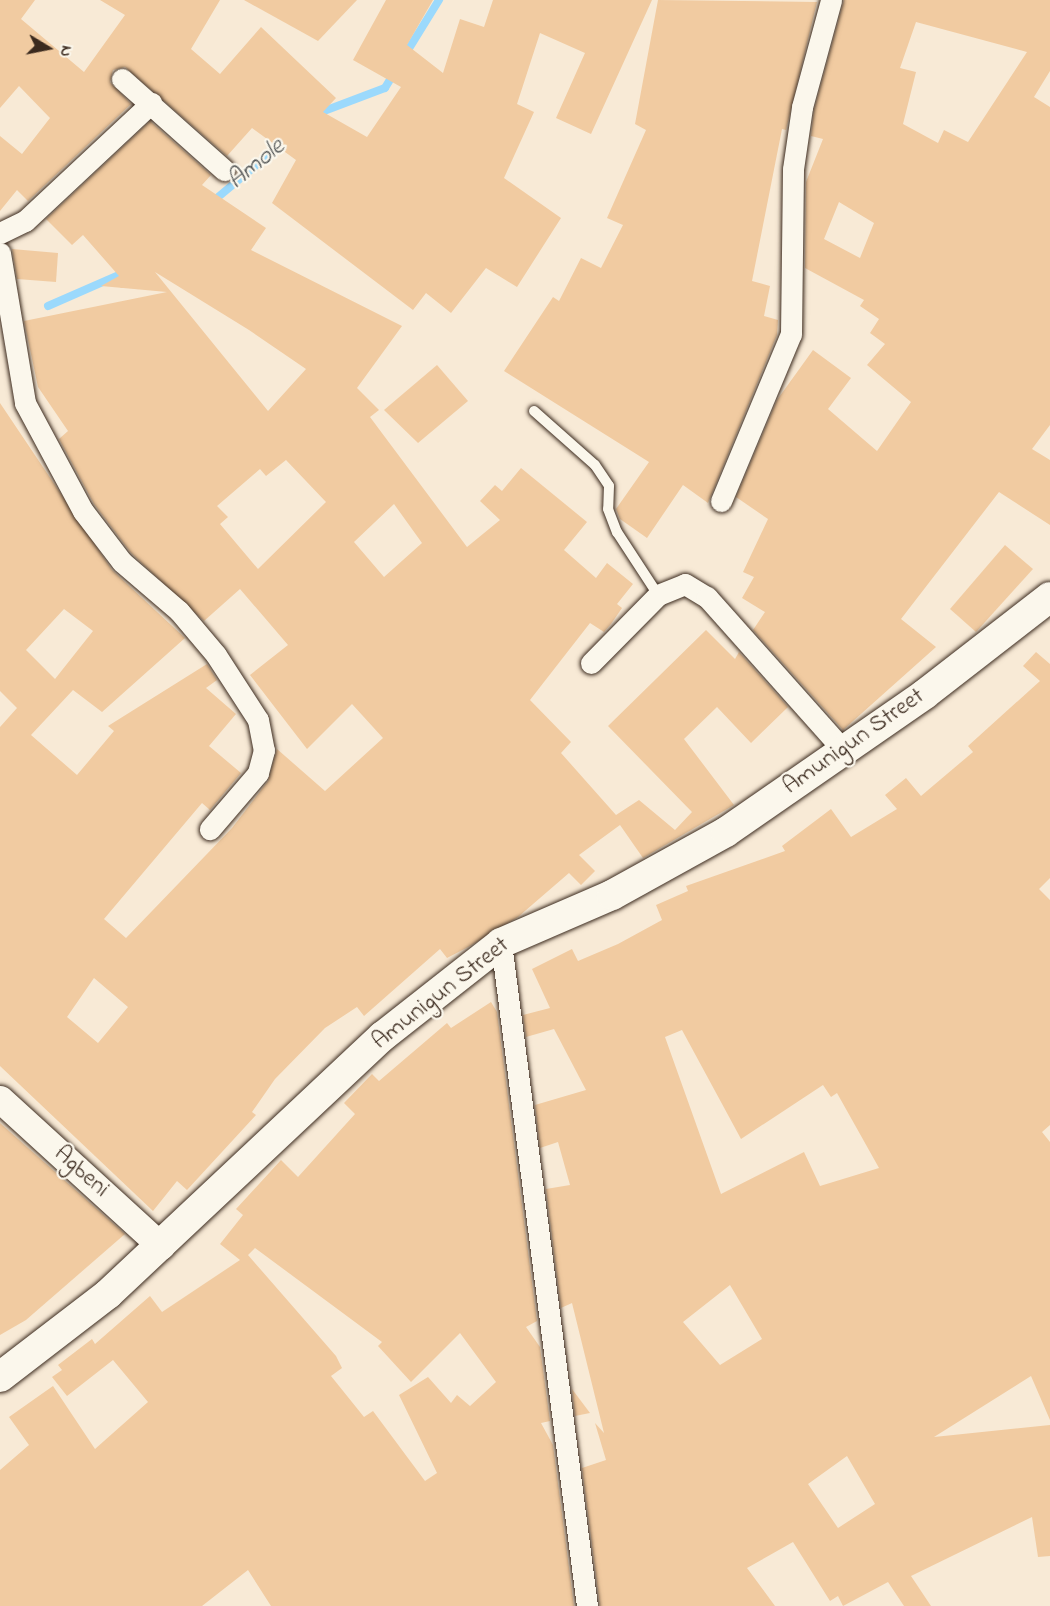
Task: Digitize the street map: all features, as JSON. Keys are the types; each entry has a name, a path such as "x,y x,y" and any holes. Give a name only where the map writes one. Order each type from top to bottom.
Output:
{"main road":[{"name":"Amunigun Street","path":"0,1377 108,1294 383,1036 501,943 612,895 726,832 844,751 1050,597"}],"street":[{"path":"721,501 791,334 793,169 802,107 831,0"},
{"path":"122,79 224,170"},
{"path":"0,233 25,220 151,103"},
{"path":"0,253 25,403 83,511 122,562 178,611 216,655 258,720 264,750 258,773 210,829"},
{"path":"591,663 658,595 685,584 707,597 844,751"},
{"path":"501,943 587,1606"},
{"name":"Agbeni","path":"0,1099 161,1246"}],"lane":[{"path":"534,411 595,465 609,486 608,509 617,532 658,595"}],"building":[{"path":"0,0 35,0 21,19 84,72 125,15 100,0 220,0 191,49 220,74 261,27 336,98 323,112 367,137 401,87 353,60 386,0 433,0 407,45 443,73 460,19 484,27 493,0 652,0 591,134 556,118 585,53 540,33 517,104 534,112 504,178 561,218 517,287 486,268 451,313 426,293 413,310 272,203 296,160 252,128 227,156 125,67 113,70 110,82 131,104 28,201 17,190 0,211 0,136 22,154 50,118 19,86 0,108"},
{"path":"244,0 357,0 318,41"},
{"path":"658,0 817,2 786,130 782,129 752,281 770,286 764,316 778,320 777,335 708,503 683,485 647,538 620,519 616,509 649,462 504,371 553,297 559,301 581,258 601,268 623,225 607,218 646,130 635,124"},
{"path":"844,0 1050,0 1050,71 1034,97 1050,107 1050,425 1032,449 1050,460 1050,525 999,492 901,619 936,647 843,730 753,630 765,612 742,598 754,577 743,572 768,519 736,497 777,400 813,350 851,378 828,409 877,451 911,402 867,365 885,344 870,333 879,319 860,306 864,300 805,268 806,182 823,139 811,136 814,110","holes":["916,22 1027,52 968,142 944,130 938,143 903,124 916,72 900,68","839,202 874,223 860,258 824,239"]},
{"path":"150,121 211,175 202,185 266,228 251,250 402,326 357,388 379,410 370,417 467,547 500,520 480,501 495,485 502,491 521,468 587,522 564,550 596,578 607,563 633,584 617,604 622,608 604,632 590,623 530,700 571,742 561,753 616,815 639,800 675,830 692,812 608,726 706,630 735,659 739,652 788,707 751,743 717,707 684,739 734,805 643,858 620,825 579,855 595,871 581,885 569,873 518,917 470,946 447,958 440,949 364,1016 357,1007 325,1028 275,1079 252,1112 256,1115 187,1190 177,1181 153,1211 0,1066 0,727 17,708 0,691 0,403 112,570 185,638 102,712 73,690 31,735 77,775 114,731 108,726 207,664 217,680 206,688 236,714 209,746 241,773 210,810 202,803 104,919 126,938 232,828 268,781 277,749 325,791 383,738 352,704 307,749 250,675 288,645 240,589 204,621 131,553 94,504 59,439 68,431 38,387 24,321 167,292 101,286 119,276 83,235 72,245 46,219","holes":["155,272 249,330 306,369 268,411","286,460 326,502 258,569 220,524 228,517 217,506 260,469 266,476","394,504 422,543 384,577 354,542","64,609 93,631 55,679 26,650","94,978 128,1007 98,1043 67,1017"]},
{"path":"12,249 58,253 56,282 17,279"},
{"path":"437,365 468,401 418,443 384,410"},
{"path":"1005,545 1033,569 976,632 950,609"},
{"path":"1036,652 1050,664 1050,878 1039,889 1050,900 1050,1125 1042,1132 1050,1142 1050,1420 1031,1376 934,1437 1050,1425 1050,1556 1038,1557 1032,1517 911,1576 931,1606 904,1606 888,1582 843,1606 838,1596 830,1601 793,1542 747,1568 775,1606 600,1606 582,1468 606,1460 595,1423 604,1433 572,1303 561,1308 546,1189 570,1185 558,1142 540,1148 535,1105 586,1090 554,1029 526,1037 523,1015 550,1008 532,969 572,949 578,961 618,944 662,920 656,905 688,891 686,886 785,851 782,846 831,809 851,837 897,809 885,795 906,778 921,796 973,752 968,746 1040,681 1023,666","holes":["682,1030 741,1139 823,1085 831,1097 837,1093 879,1168 820,1186 804,1152 721,1194 665,1037","730,1285 762,1339 720,1365 683,1322","847,1456 875,1504 838,1528 808,1484"]},
{"path":"491,1002 497,1012 537,1321 526,1327 540,1347 550,1421 541,1423 553,1445 574,1606 271,1606 248,1570 202,1606 0,1606 0,1470 29,1445 9,1417 53,1386 95,1449 148,1402 113,1360 67,1396 52,1377 62,1370 58,1365 92,1339 95,1344 150,1296 162,1312 240,1260 220,1244 243,1215 236,1209 281,1160 298,1177 355,1114 344,1103 372,1074 379,1081 447,1023 451,1028","holes":["255,1248 382,1342 378,1346 411,1382 460,1333 496,1382 470,1406 457,1395 451,1403 428,1377 399,1395 437,1473 425,1481 373,1411 364,1417 331,1376 342,1368 336,1356 248,1255"]},
{"path":"0,1123 125,1234 26,1320 0,1335"},
{"path":"572,1389 590,1413 575,1416"}],"waterway":[{"name":"Amole","path":"405,55 439,0"},
{"name":"Amole","path":"318,120 324,111 385,88 394,73"},
{"name":"Amole","path":"211,203 285,141"},
{"name":"Amole","path":"48,306 123,273"}]}
